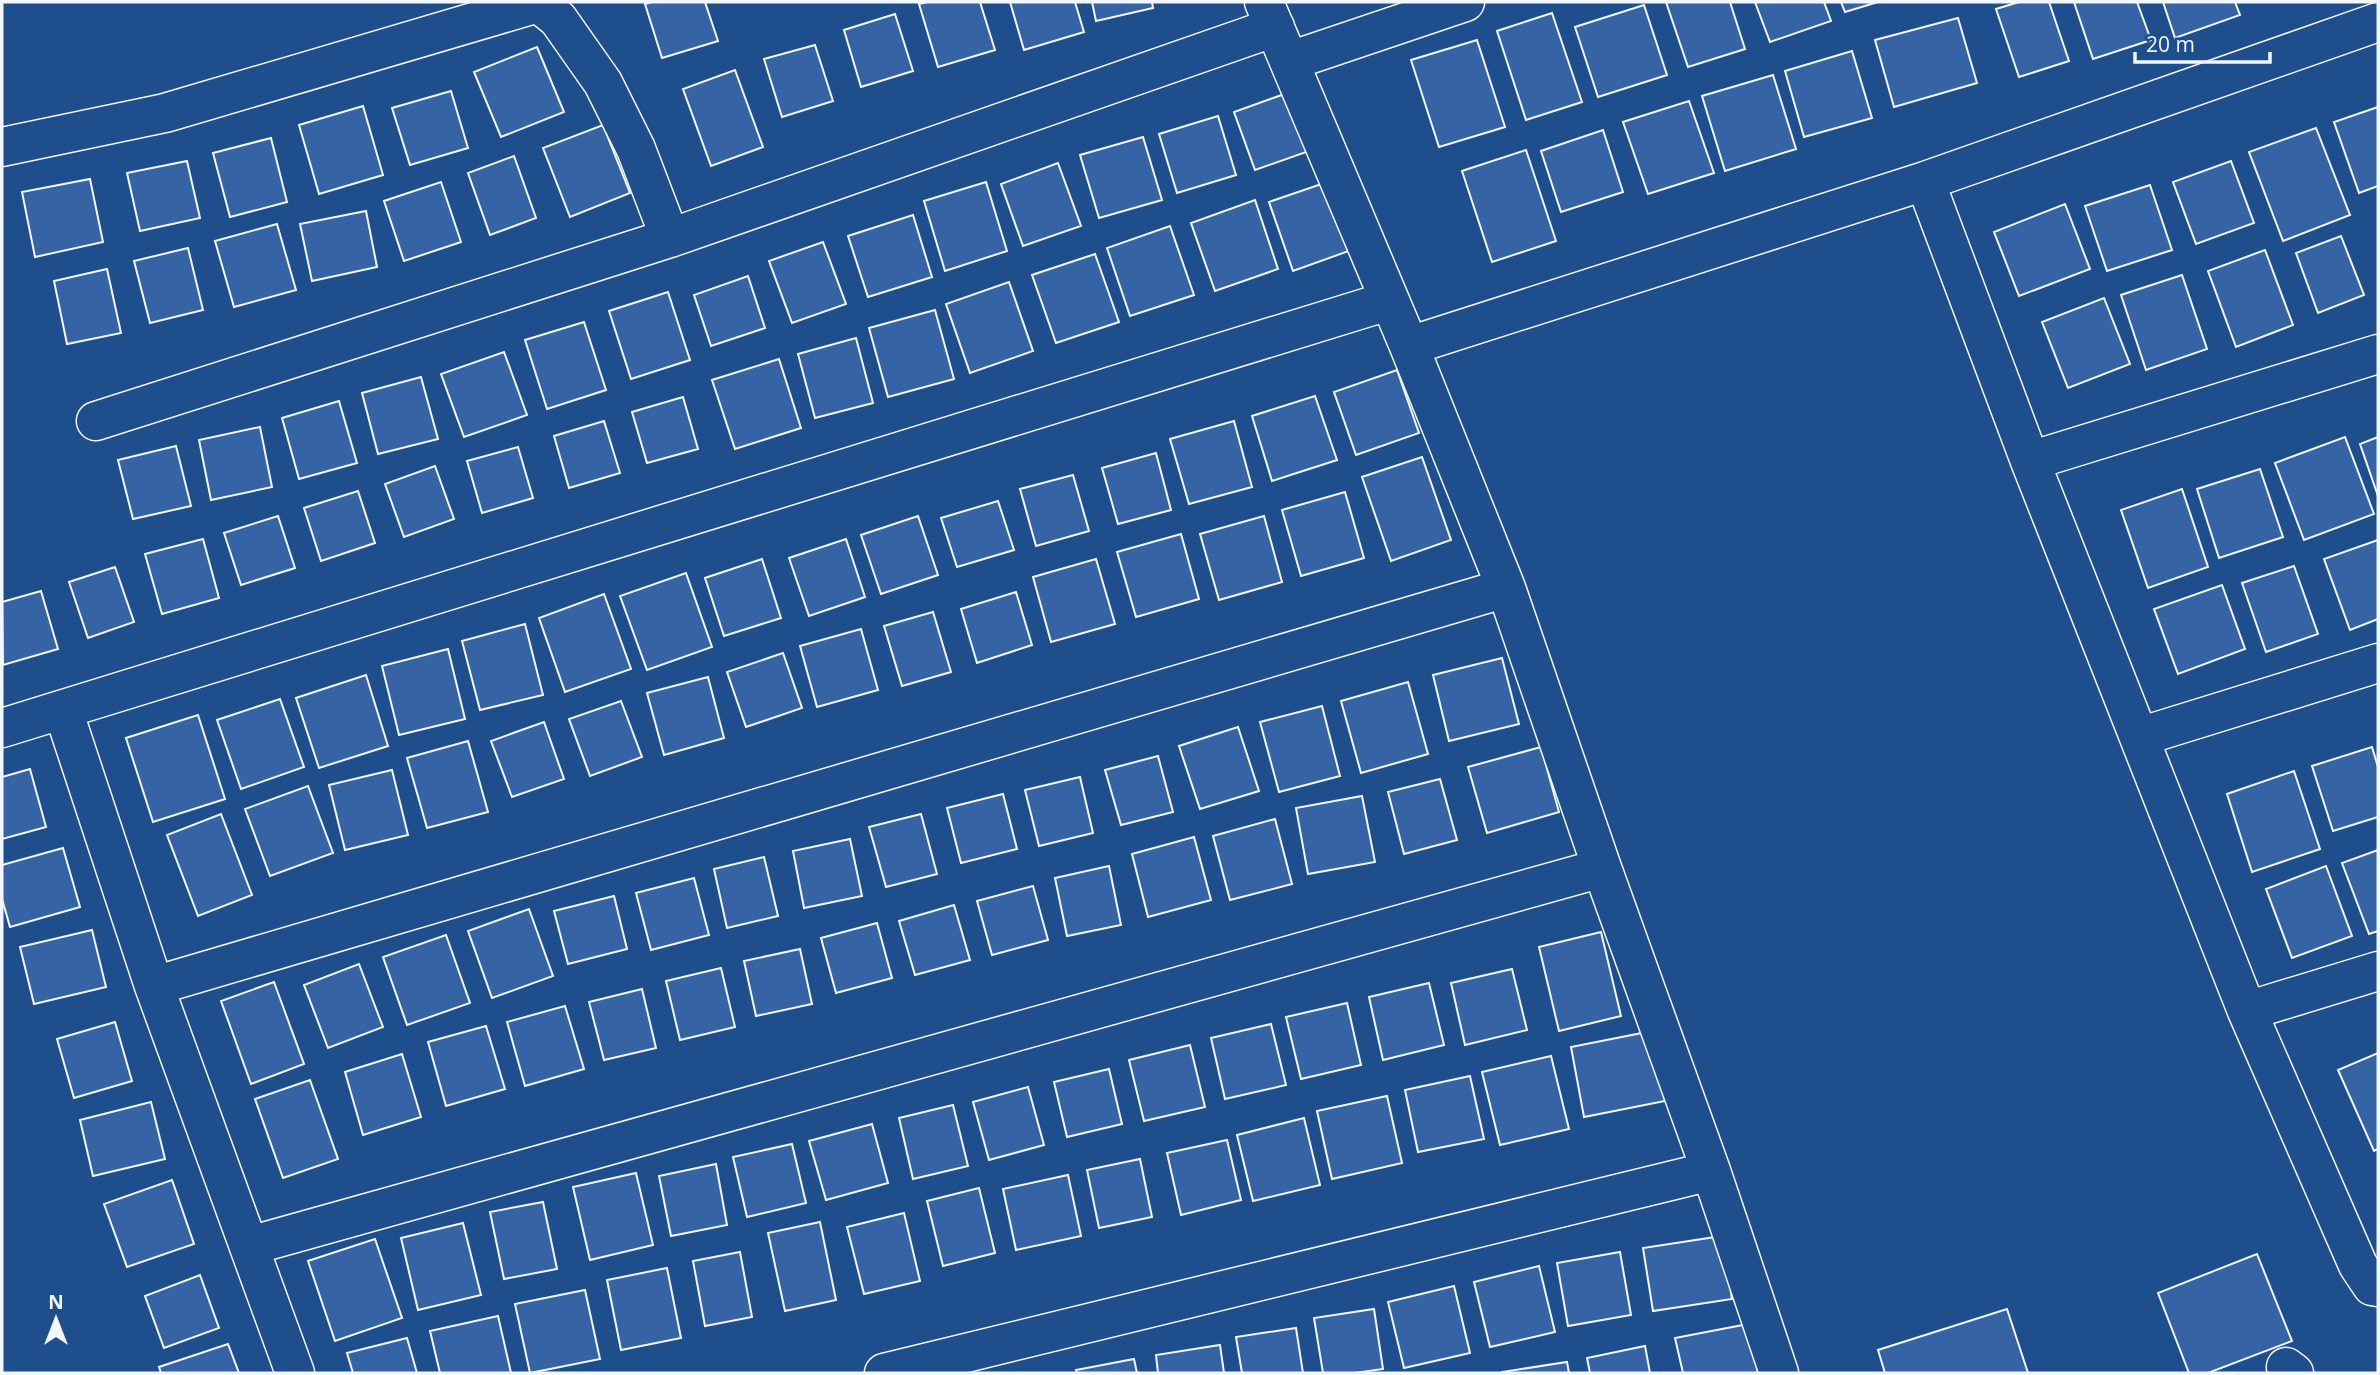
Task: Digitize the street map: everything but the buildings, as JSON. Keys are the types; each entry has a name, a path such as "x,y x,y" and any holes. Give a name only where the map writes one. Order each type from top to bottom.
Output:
{"street":[{"path":"1290,61 1465,2"},
{"path":"2,147 165,113 537,3 558,19 603,83 636,149 670,238"},
{"path":"96,421 670,238 1270,14 1409,346 1506,588 1602,868 1711,1171 1779,1373"},
{"path":"1409,346 1925,181 2378,22"},
{"path":"1925,181 2030,461 2247,1011 2358,1265 2372,1286 2378,1287"},
{"path":"2,728 1388,301"},
{"path":"2030,461 2378,354"},
{"path":"154,986 1506,588"},
{"path":"2139,737 2378,663"},
{"path":"63,710 154,986 295,1373"},
{"path":"249,1246 1602,868"},
{"path":"2247,1011 2378,971"},
{"path":"884,1373 1711,1171"}]}
